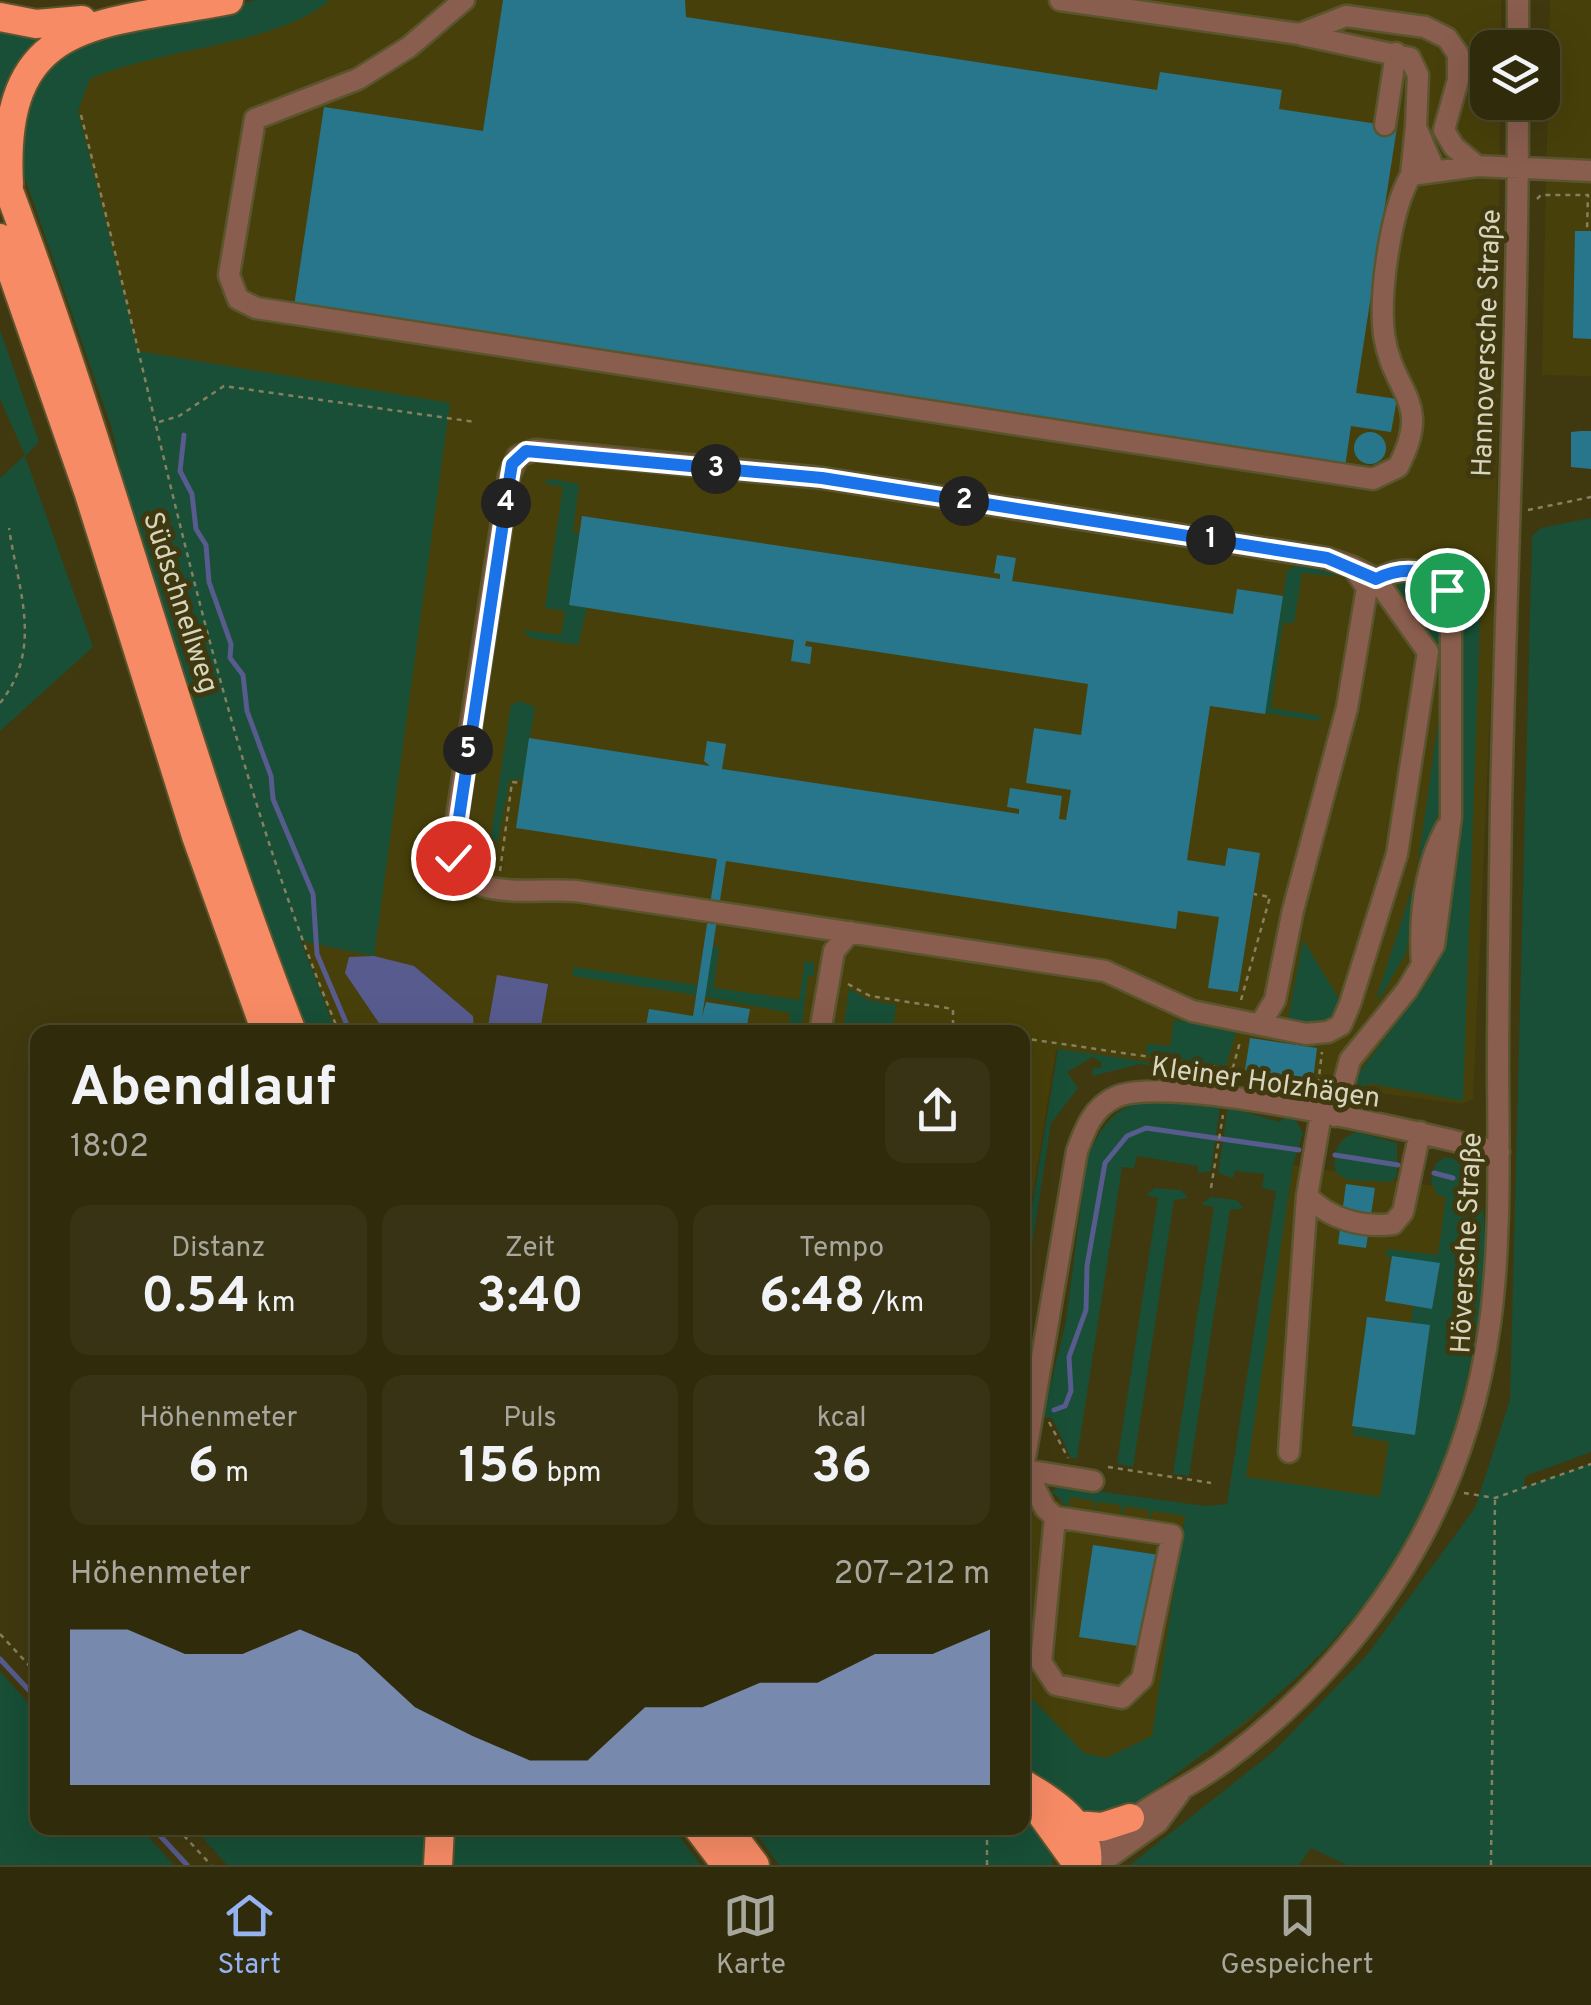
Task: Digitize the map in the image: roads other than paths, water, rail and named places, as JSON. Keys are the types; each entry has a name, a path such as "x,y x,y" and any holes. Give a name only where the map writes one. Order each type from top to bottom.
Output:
{"highway":[{"path":"0,16 56,25 176,0"},
{"name":"Südschnellweg","path":"230,0 78,32 34,60 18,81 8,110 5,179 124,525 218,828 289,1025"},
{"name":"Südschnellweg","path":"0,238 89,494 196,836 264,1025"},
{"path":"1030,1791 1076,1824 1102,1827 1130,1818"},
{"path":"1030,1796 1078,1865"},
{"path":"1076,1824 1087,1848 1088,1865"},
{"path":"438,1865 440,1835"},
{"path":"703,1835 726,1865"},
{"path":"732,1835 755,1865"}],"street":[{"path":"464,0 409,47 358,79 254,119 229,275 238,299 276,312 1373,479 1398,467 1414,423 1384,335 1384,295 1396,214 1411,175 1417,66 1396,52 1300,34 1060,0"},
{"path":"1518,0 1518,30"},
{"path":"1300,34 1346,16 1438,32 1454,46 1460,68 1444,130 1454,147 1477,166"},
{"path":"1385,125 1396,52"},
{"name":"Hannoversche Straße","path":"1506,584 1518,120"},
{"path":"1416,127 1440,169"},
{"path":"1411,175 1477,166 1591,171"},
{"path":"526,451 822,478 1327,558 1353,567 1372,584 1428,652 1397,854 1342,1025 1328,1032 1306,1034 1192,1011 1104,972 576,891 497,888 467,881 457,870 453,844 510,476 512,464 526,451"},
{"path":"1288,1452 1307,1196 1328,1115 1350,1060 1422,966 1434,944 1451,818 1451,599 1442,582 1422,571 1399,571 1372,584"},
{"path":"1251,1021 1275,1000 1293,910 1344,718 1372,584"},
{"name":"Höversche Straße","path":"1088,1865 1130,1818 1180,1792 1283,1713 1345,1649 1391,1590 1446,1487 1487,1365 1493,1318 1499,1152 1506,584"},
{"path":"821,1025 834,950 850,932"},
{"name":"Kleiner Holzhägen","path":"1030,1407 1032,1364 1078,1151 1098,1109 1135,1090 1159,1089 1420,1132 1499,1152"},
{"path":"1307,1196 1341,1219 1373,1226 1393,1224 1403,1212 1420,1132"},
{"path":"1030,1472 1094,1473"},
{"path":"1030,1483 1044,1508 1055,1516 1172,1535 1142,1678 1122,1698 1056,1685 1042,1662 1055,1516"},
{"name":"Höversche Straße","path":"1098,1865 1158,1822 1180,1792"}],"water":[{"path":"374,956 414,966 473,1016 474,1025 380,1025 345,973 349,957"},
{"path":"497,975 548,984 541,1025 488,1025"}],"waterway":[{"path":"184,435 180,471 192,494 196,529 206,545 209,582 231,644 230,658 243,675 247,711 271,776 273,799 313,894 317,954 347,1025"},
{"path":"1054,1410 1065,1406 1071,1391 1069,1357 1086,1310 1087,1266 1105,1163 1127,1136 1146,1128 1299,1150"},
{"path":"1335,1155 1398,1165"},
{"path":"1434,1173 1453,1178"},
{"path":"0,1659 30,1691"},
{"path":"159,1835 187,1865"}]}
